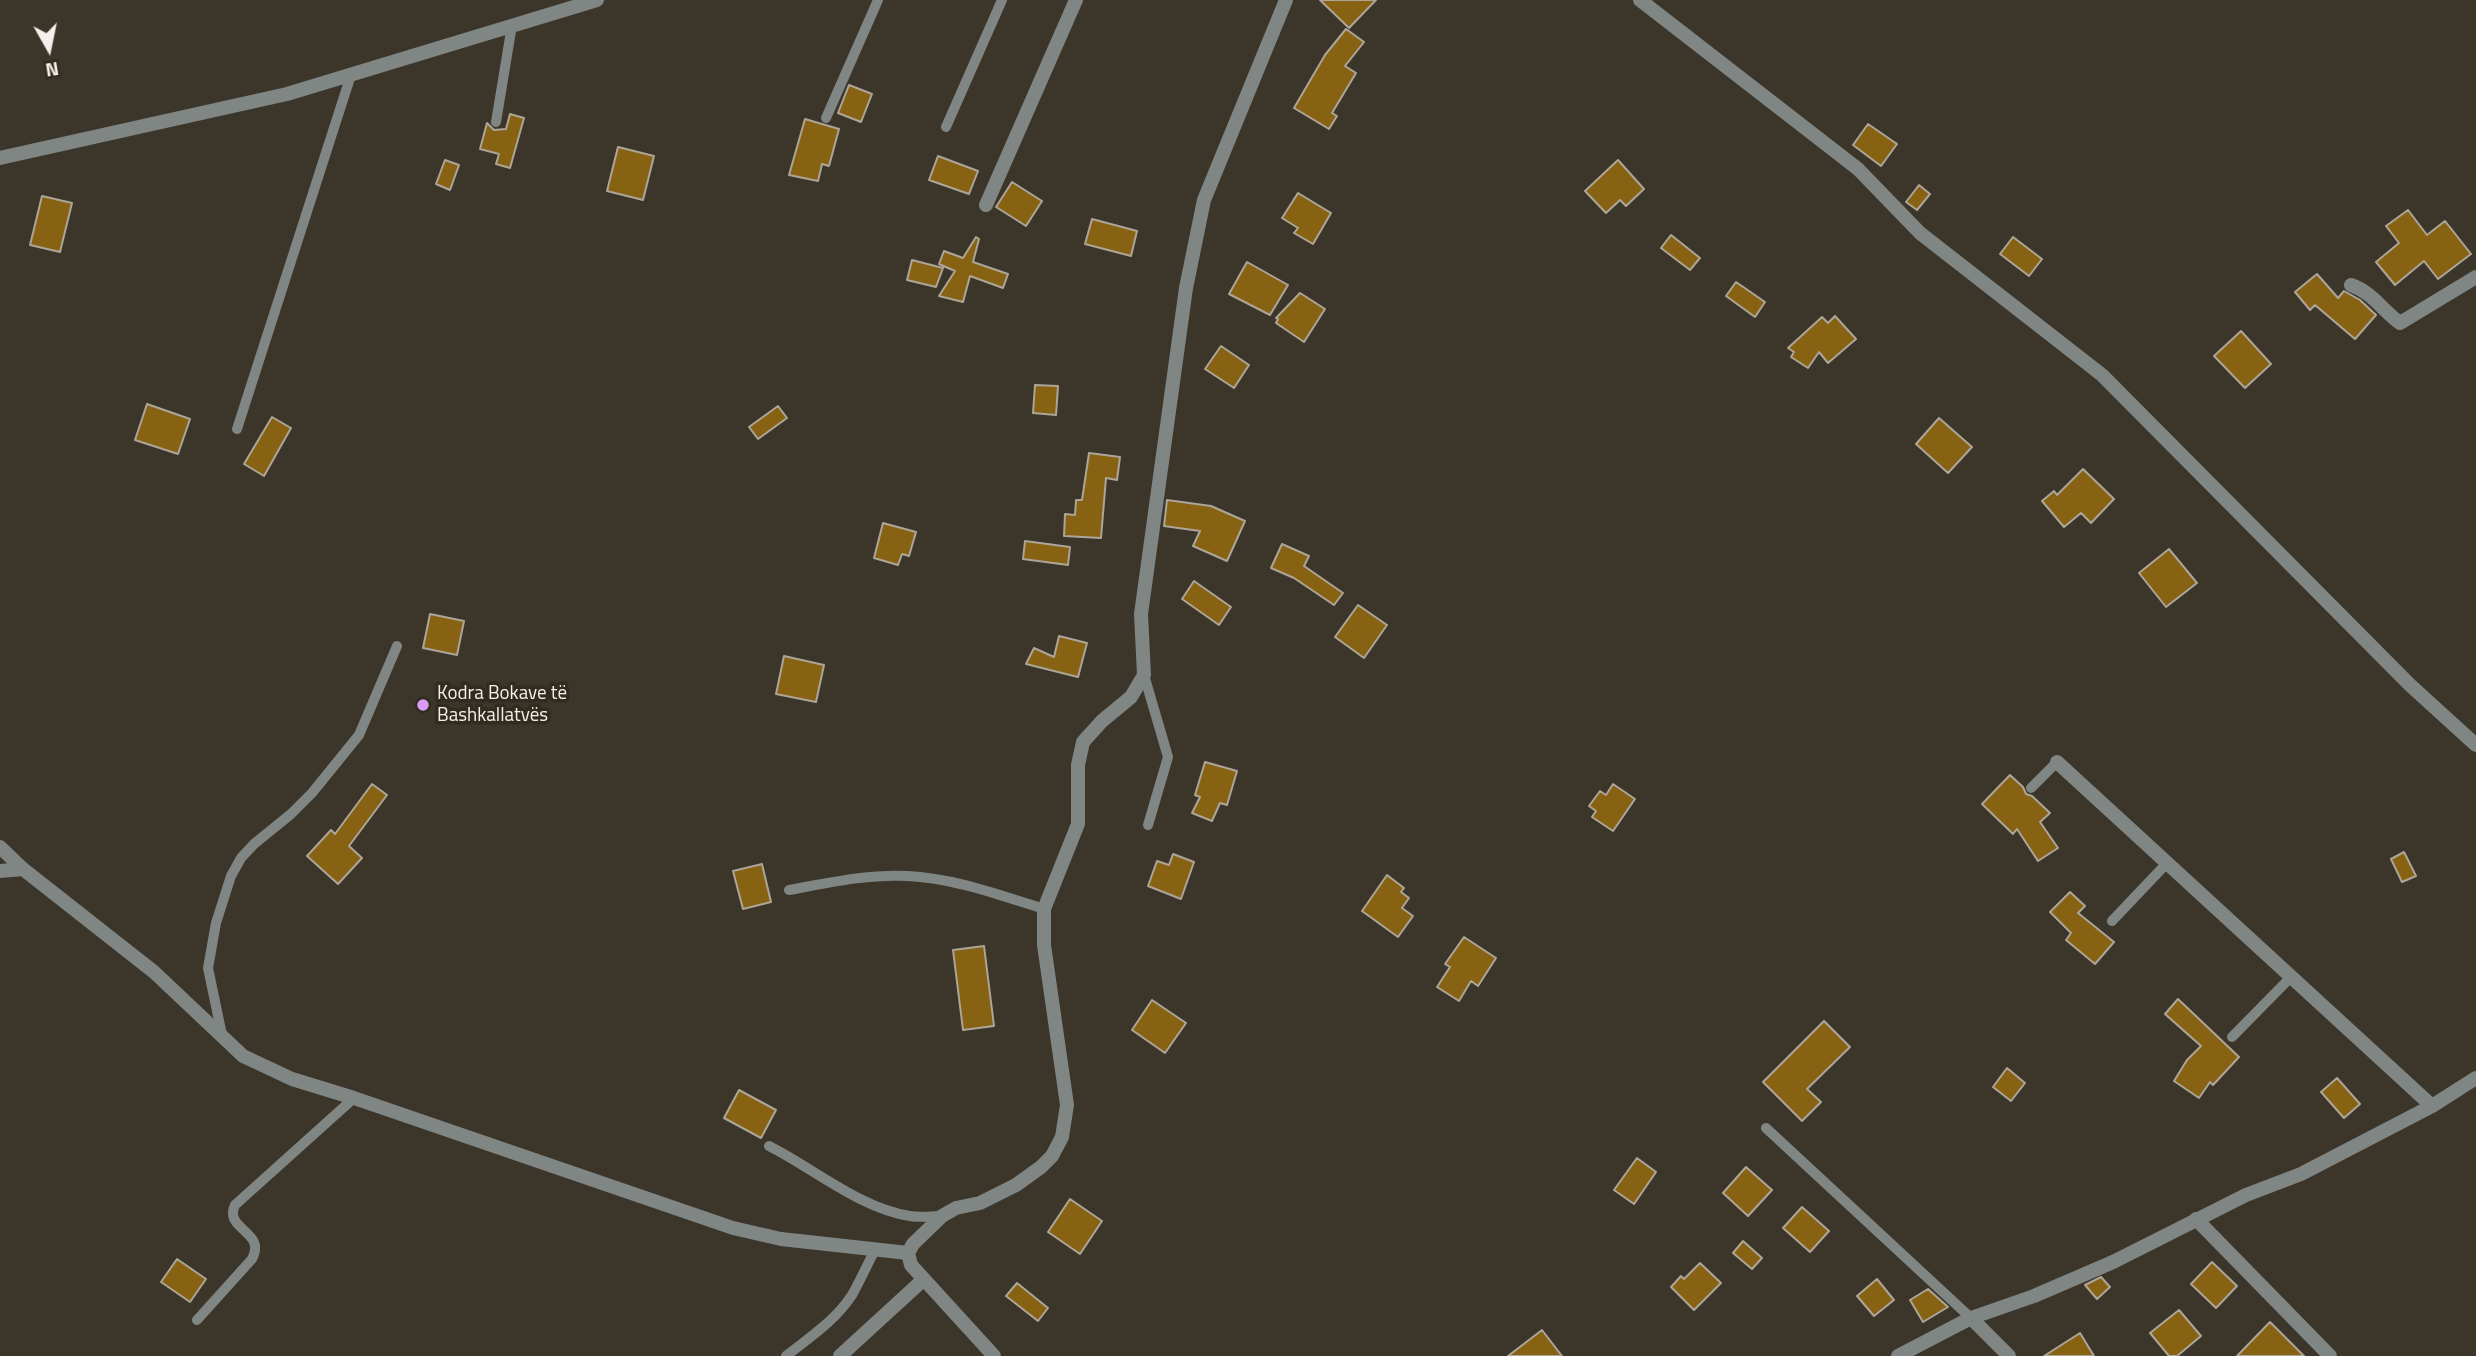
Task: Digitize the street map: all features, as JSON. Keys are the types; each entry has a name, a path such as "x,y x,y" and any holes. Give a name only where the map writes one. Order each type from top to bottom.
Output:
{"street":[{"path":"0,158 287,94 597,0"},
{"path":"986,205 1076,0"},
{"path":"994,1356 911,1265 908,1253 913,1244 942,1216 956,1208 979,1203 1016,1185 1052,1156 1062,1137 1067,1105 1044,945 1044,909 1078,824 1079,765 1083,742 1130,697 1144,675 1141,614 1186,288 1204,200 1286,0"},
{"path":"1640,0 1858,169 1920,233 2102,375 2410,685 2476,744"},
{"path":"2351,285 2362,289 2400,323 2476,277"},
{"path":"2057,762 2432,1106"},
{"path":"0,847 23,869 154,972 243,1056 292,1079 733,1228 781,1239 908,1253"},
{"path":"0,871 23,869"},
{"path":"1898,1356 1971,1318 2034,1296 2113,1262 2245,1195 2301,1174 2432,1106 2476,1078"},
{"path":"2196,1219 2330,1356"},
{"path":"840,1356 925,1279"},
{"path":"1971,1318 2008,1356"}],"lane":[{"path":"826,118 878,0"},
{"path":"946,127 1002,0"},
{"path":"496,122 512,24"},
{"path":"237,429 351,75"},
{"path":"222,1038 208,968 216,923 230,876 254,844 305,800 359,735 397,646"},
{"path":"1144,675 1168,757 1149,825"},
{"path":"2031,788 2057,762"},
{"path":"2112,921 2168,862"},
{"path":"789,890 857,877 907,876 956,882 1044,909"},
{"path":"2232,1037 2292,976"},
{"path":"197,1320 252,1259 255,1252 256,1244 252,1238 235,1222 235,1205 354,1098"},
{"path":"1766,1128 1971,1318"},
{"path":"769,1146 854,1196 882,1208 910,1216 942,1216"},
{"path":"786,1356 816,1334 839,1311 851,1296 875,1250"}],"building":[{"path":"1320,0 1376,0 1349,28"},
{"path":"1346,29 1364,42 1345,66 1356,73 1332,113 1337,116 1329,129 1294,108 1325,55"},
{"path":"849,85 872,94 861,122 838,113"},
{"path":"510,114 524,118 510,168 496,164 499,154 480,149 487,123 494,130 506,129"},
{"path":"805,119 839,129 829,166 822,164 818,181 789,175"},
{"path":"1868,124 1897,144 1881,166 1853,145"},
{"path":"618,147 654,156 643,200 607,191"},
{"path":"938,156 978,171 969,194 929,180"},
{"path":"445,160 459,165 450,190 436,184"},
{"path":"1618,160 1644,189 1626,206 1620,200 1606,213 1585,191"},
{"path":"1012,182 1042,201 1026,226 996,207"},
{"path":"1919,185 1930,194 1917,210 1906,202"},
{"path":"1298,193 1331,213 1313,244 1294,233 1298,228 1282,218"},
{"path":"42,196 72,203 60,252 30,245"},
{"path":"2408,210 2427,235 2445,221 2471,254 2438,279 2424,261 2395,285 2376,262 2399,243 2386,226"},
{"path":"1092,219 1137,231 1131,256 1085,244"},
{"path":"1671,235 1700,258 1690,270 1661,248"},
{"path":"976,237 979,239 973,262 1008,274 1003,288 970,276 963,302 939,296 955,271 939,264 944,251 963,258"},
{"path":"2013,237 2042,259 2029,276 2000,254"},
{"path":"912,260 943,268 936,287 907,280"},
{"path":"1247,262 1288,285 1270,315 1229,294"},
{"path":"2317,274 2338,298 2344,291 2360,300 2376,315 2355,339 2315,305 2310,310 2295,292"},
{"path":"1736,282 1765,302 1755,317 1726,296"},
{"path":"1300,293 1325,309 1304,342 1276,323 1276,318"},
{"path":"1835,316 1856,339 1828,363 1819,352 1808,368 1791,357 1794,352 1788,348 1822,317 1828,323"},
{"path":"2241,331 2271,364 2245,388 2214,356"},
{"path":"1221,346 1249,365 1234,388 1205,369"},
{"path":"1035,385 1058,386 1056,415 1033,413"},
{"path":"147,404 190,419 178,454 135,440"},
{"path":"778,406 787,418 758,439 749,427"},
{"path":"272,417 291,428 264,476 244,464"},
{"path":"1939,418 1972,447 1948,473 1916,444"},
{"path":"1089,453 1120,457 1117,480 1106,478 1101,538 1064,536 1065,514 1075,515 1076,500 1082,500"},
{"path":"2083,469 2114,499 2091,523 2081,513 2064,527 2042,501 2054,491 2057,495"},
{"path":"1167,500 1211,506 1245,521 1227,561 1193,546 1200,531 1164,526"},
{"path":"883,523 916,532 909,556 902,554 898,565 874,558"},
{"path":"1025,541 1070,547 1068,565 1023,559"},
{"path":"1282,544 1309,556 1304,566 1343,593 1334,605 1294,578 1271,568"},
{"path":"2169,549 2197,583 2166,607 2139,573"},
{"path":"1194,581 1231,607 1219,625 1182,599"},
{"path":"1358,605 1387,625 1364,658 1335,637"},
{"path":"430,614 464,621 457,655 423,648"},
{"path":"1059,636 1087,643 1078,677 1026,664 1034,648 1054,657"},
{"path":"784,656 824,665 816,702 776,694"},
{"path":"1205,762 1237,771 1227,805 1220,803 1212,821 1192,813 1200,797 1195,795"},
{"path":"2010,775 2023,787 2026,794 2032,796 2050,813 2040,822 2058,848 2038,861 2017,829 2013,834 1982,804"},
{"path":"372,784 387,795 349,846 362,858 338,884 307,856 331,830 335,834"},
{"path":"1613,784 1635,799 1613,831 1592,817 1596,811 1589,806 1600,791 1606,795"},
{"path":"2404,852 2416,876 2402,882 2391,859"},
{"path":"1173,854 1194,862 1181,899 1148,886 1157,861 1169,865"},
{"path":"762,864 771,902 743,909 733,871"},
{"path":"1387,875 1404,888 1401,892 1409,898 1402,908 1413,916 1398,937 1362,911"},
{"path":"2070,892 2085,906 2078,913 2114,942 2095,964 2066,940 2071,933 2050,912"},
{"path":"1464,937 1496,958 1478,986 1471,981 1459,1001 1437,987 1450,967 1445,964"},
{"path":"984,946 994,1026 963,1030 953,950"},
{"path":"2178,999 2239,1057 2213,1085 2210,1082 2199,1098 2174,1081 2187,1060 2201,1046 2165,1014"},
{"path":"1152,1000 1186,1023 1165,1053 1132,1030"},
{"path":"1824,1021 1850,1047 1807,1089 1821,1102 1802,1121 1763,1082"},
{"path":"2007,1068 2025,1083 2011,1101 1993,1087"},
{"path":"2337,1078 2360,1104 2344,1118 2321,1092"},
{"path":"739,1090 776,1110 761,1138 724,1118"},
{"path":"1637,1158 1656,1172 1634,1204 1614,1190"},
{"path":"1746,1167 1772,1190 1748,1216 1723,1193"},
{"path":"1070,1199 1102,1221 1080,1254 1048,1232"},
{"path":"1802,1207 1829,1231 1810,1252 1783,1228"},
{"path":"1743,1241 1762,1258 1752,1269 1733,1253"},
{"path":"177,1259 206,1279 190,1302 161,1282"},
{"path":"2212,1262 2237,1286 2216,1308 2191,1284"},
{"path":"1700,1263 1721,1283 1694,1310 1671,1287 1681,1276 1684,1279"},
{"path":"2101,1277 2110,1287 2097,1299 2085,1285"},
{"path":"1877,1279 1894,1300 1874,1316 1857,1296"},
{"path":"1017,1283 1048,1308 1038,1321 1006,1296"},
{"path":"1928,1289 1948,1307 1923,1322 1910,1300"},
{"path":"2179,1310 2201,1336 2177,1356 2169,1356 2150,1333"},
{"path":"2270,1322 2304,1356 2237,1356"},
{"path":"1542,1330 1562,1356 1508,1356"},
{"path":"2080,1333 2094,1356 2044,1356"}],"place":[{"name":"Kodra Bokave të Bashkallatvës","path":"423,705"}]}
